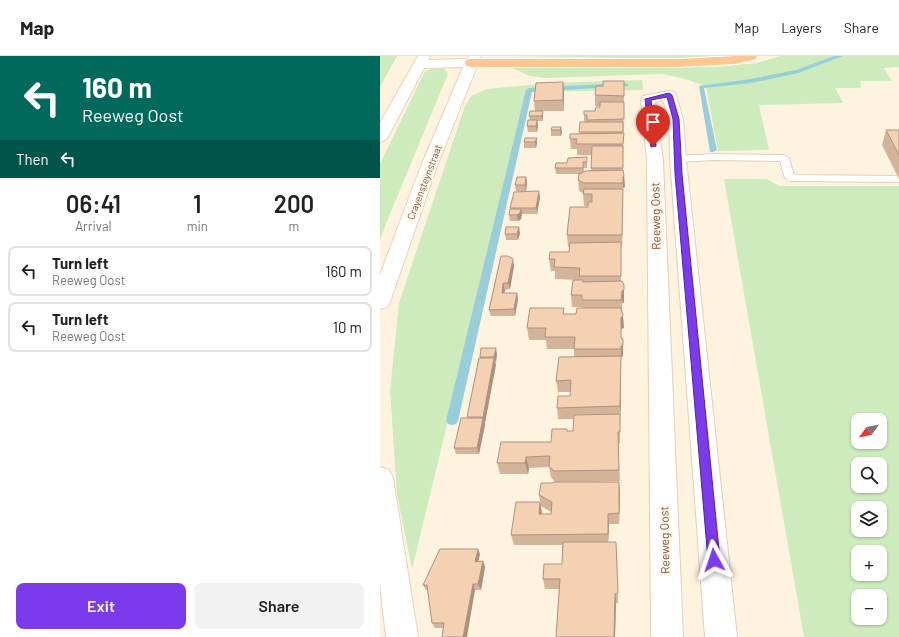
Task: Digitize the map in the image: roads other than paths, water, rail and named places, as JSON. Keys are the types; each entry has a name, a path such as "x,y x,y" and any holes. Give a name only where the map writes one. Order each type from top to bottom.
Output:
{"highway":[{"path":"473,60 679,63 735,60 751,56"}],"street":[{"path":"380,137 422,60 473,60"},
{"name":"Crayensteynstraat","path":"380,302 429,166 473,60"},
{"name":"Reeweg Oost","path":"667,637 655,161 648,99 669,95 676,119 678,159 721,637"},
{"path":"380,478 402,637"}],"lane":[{"path":"678,159 714,157 784,158 790,178 899,180"}],"waterway":[{"path":"713,150 701,87 751,81 798,71 840,56"},
{"path":"452,421 529,90 626,85"}]}
